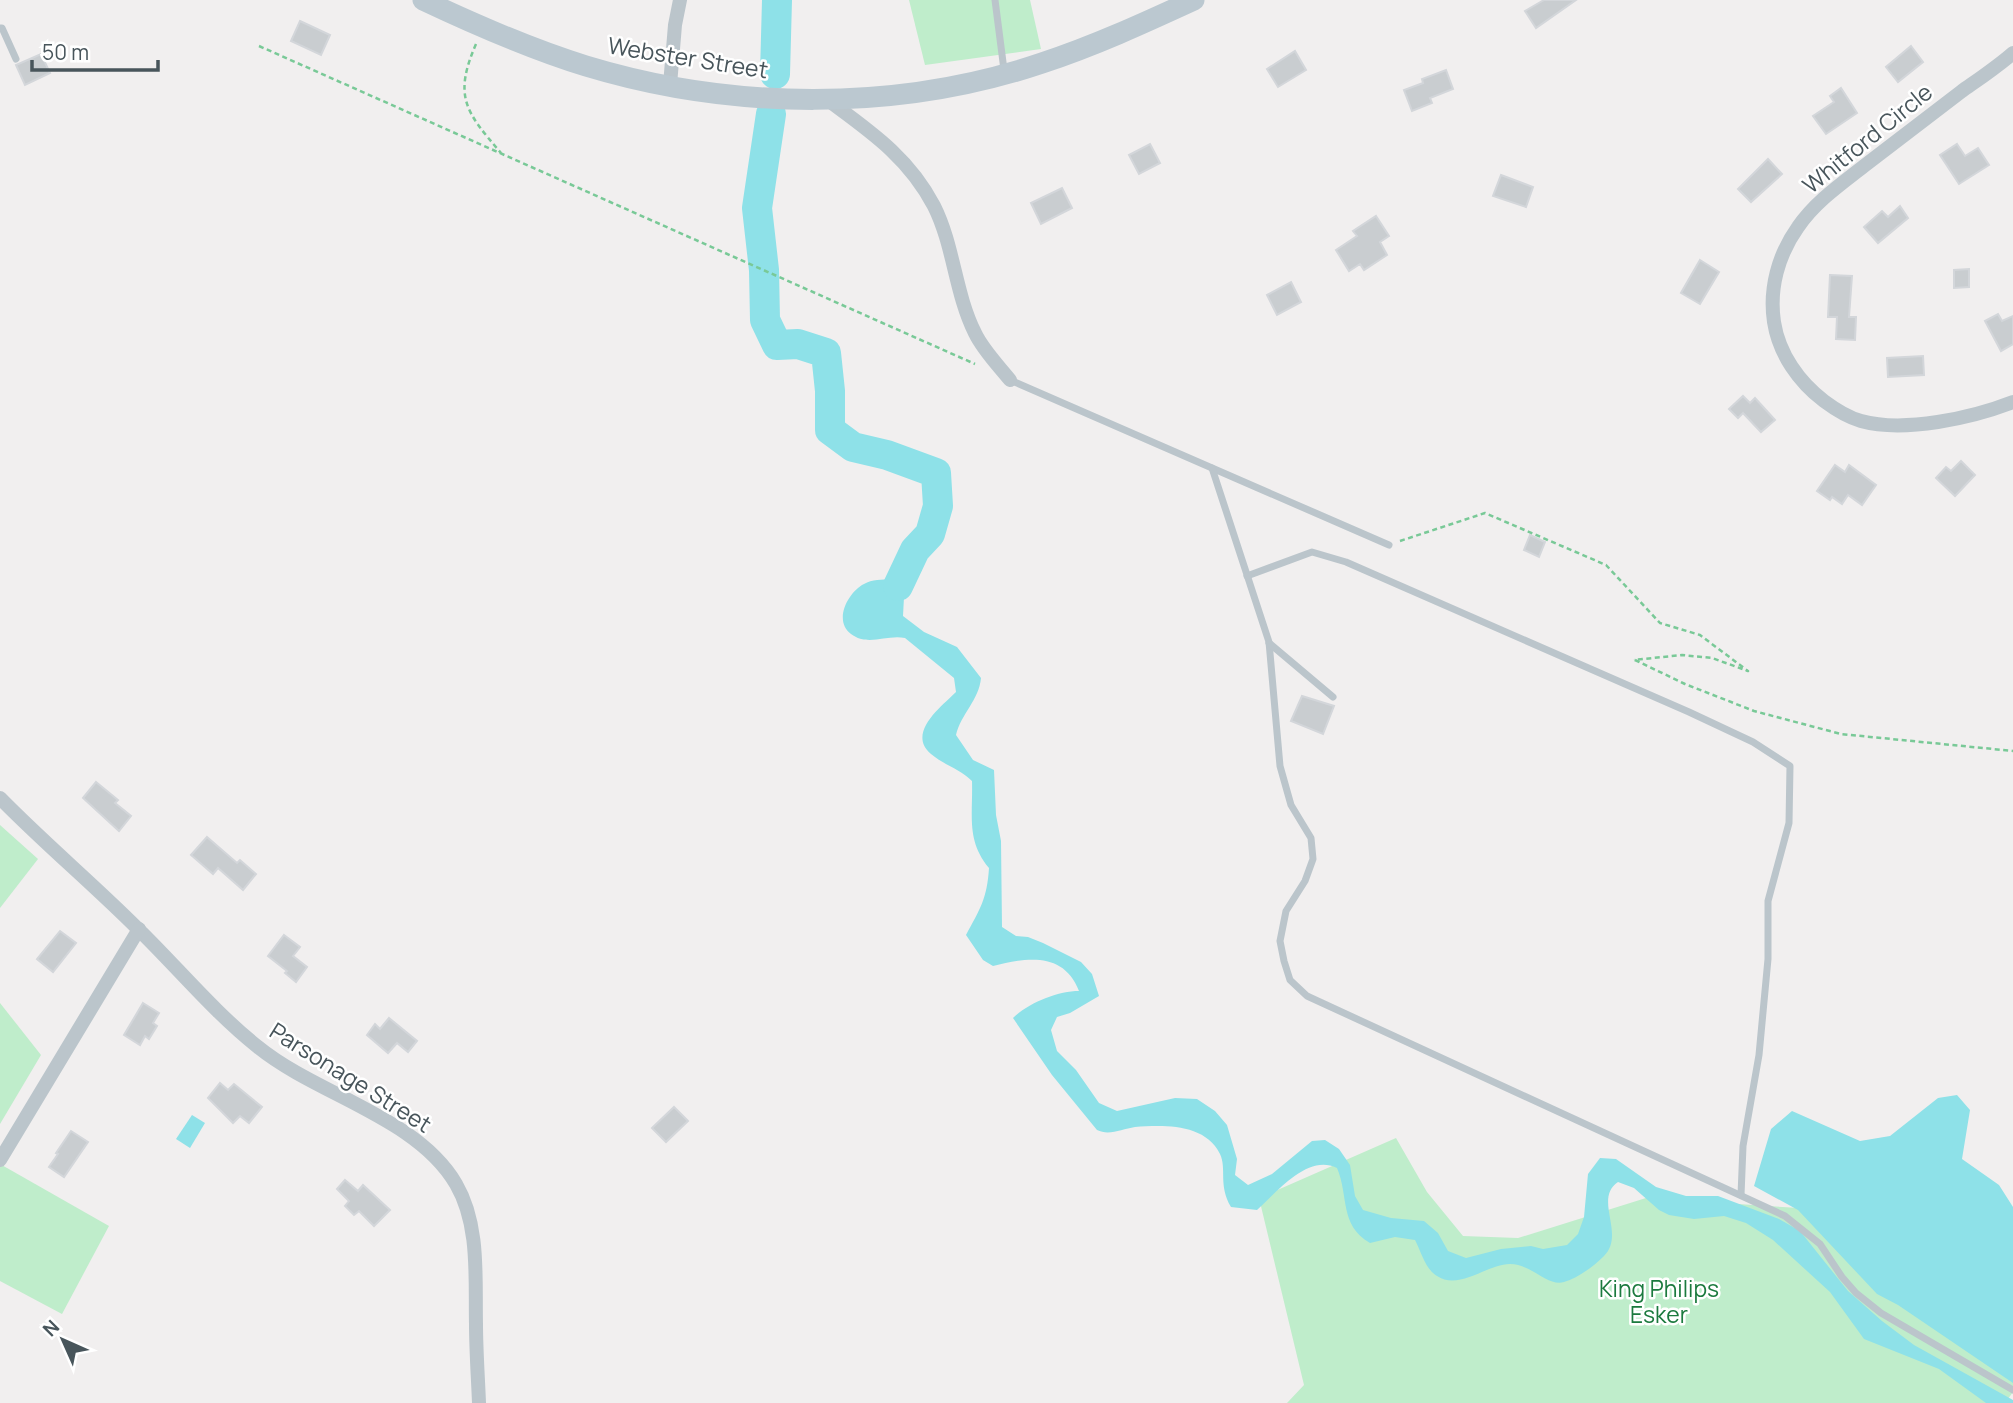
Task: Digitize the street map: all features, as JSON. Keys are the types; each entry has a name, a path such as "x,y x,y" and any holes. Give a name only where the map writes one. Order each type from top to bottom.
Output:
{"street":[{"name":"Webster Street","path":"423,0 483,28 586,66 670,85 752,97 825,98 889,96 1004,74 1081,48 1194,0"},
{"path":"670,85 680,0"},
{"name":"Whitford Circle","path":"2013,53 1818,204 1798,227 1782,256 1774,282 1772,306 1776,332 1786,357 1806,386 1838,412 1863,422 1894,425 1931,422 1998,408 2013,402"},
{"path":"825,98 889,146 915,177 933,206 949,243 956,282 974,332 1010,380"},
{"name":"Parsonage Street","path":"0,798 258,1047 291,1071 399,1129 435,1158 456,1183 468,1213 473,1241 479,1403"},
{"path":"0,1160 138,929"}],"lane":[{"path":"995,0 1004,74"},
{"path":"0,28 16,59"},
{"path":"1010,380 1389,545"},
{"path":"1212,468 1269,642 1280,766 1291,805 1311,838 1313,859 1305,881 1286,911 1280,941 1290,980 1307,996 1785,1216 1820,1244 1856,1293 1881,1313 2013,1390"},
{"path":"1247,576 1312,552 1346,562 1700,717 1753,742 1790,766 1789,823 1768,901 1768,959 1759,1055 1743,1146 1741,1195"},
{"path":"1269,642 1333,697"}],"path":[{"path":"483,28 472,53 465,80 466,107 502,154"},
{"path":"258,46 1010,380"},
{"path":"1389,545 1485,513 1606,565 1660,623 1700,635 1748,671 1712,658 1682,655 1634,660 1685,684 1754,711 1841,734 2013,751"}],"green space":[{"path":"909,0 1030,0 1041,49 925,65"},
{"path":"0,825 38,859 0,908"},
{"path":"0,1003 41,1055 0,1124"},
{"name":"King Philips Esker","path":"1396,1138 1427,1192 1463,1236 1518,1238 1646,1198 1799,1208 2013,1374 2013,1392 2005,1403 1287,1403 1304,1385 1259,1198"},
{"path":"0,1164 109,1226 62,1314 0,1281"}],"water":[{"path":"915,550 922,570 904,597 903,616 924,632 957,647 981,678 977,693 956,735 973,760 994,770 996,815 1001,841 1002,927 1016,936 1043,943 1081,962 1092,974 1099,996 1070,1013 1057,1017 1051,1030 1057,1051 1076,1070 1099,1103 1117,1111 1175,1098 1197,1099 1215,1111 1227,1125 1237,1159 1235,1175 1248,1185 1272,1174 1312,1141 1325,1140 1339,1149 1350,1165 1355,1196 1363,1210 1391,1218 1424,1221 1438,1233 1448,1251 1466,1258 1501,1249 1531,1246 1543,1249 1567,1245 1578,1234 1584,1217 1588,1174 1600,1158 1616,1159 1656,1187 1686,1196 1718,1196 1779,1219 1800,1231 1848,1291 1882,1321 1914,1345 2013,1400 2013,1403 1986,1403 1939,1369 1864,1339 1830,1292 1773,1240 1746,1223 1724,1216 1694,1219 1669,1215 1659,1210 1634,1188 1618,1182 1611,1189 1608,1198 1612,1227 1610,1247 1600,1260 1580,1275 1558,1283 1510,1264 1464,1279 1446,1280 1429,1269 1415,1240 1395,1237 1370,1243 1360,1236 1349,1219 1337,1168 1326,1165 1304,1170 1283,1185 1257,1210 1231,1207 1225,1192 1220,1154 1204,1136 1170,1126 1135,1127 1111,1132 1097,1130 1052,1075 1013,1018 1044,999 1079,991 1072,978 1064,969 1044,960 993,966 983,960 966,935 982,903 989,868 977,848 972,827 972,781 931,754 924,746 922,737 935,712 956,692 954,678 905,638 864,640 851,634 843,622 848,600 858,588 870,581 891,579"},
{"path":"1957,1095 1970,1110 1962,1159 1999,1185 2013,1207 2013,1383 1898,1305 1877,1294 1798,1210 1754,1186 1771,1129 1792,1111 1860,1141 1890,1136 1938,1098"},
{"path":"192,1115 205,1123 190,1148 176,1139"}],"building":[{"path":"1544,0 1576,0 1536,28 1525,11"},
{"path":"300,21 330,35 321,55 291,41"},
{"path":"1911,46 1923,62 1898,82 1886,67"},
{"path":"1295,51 1306,70 1278,87 1267,69"},
{"path":"41,54 50,73 25,85 16,65"},
{"path":"1446,70 1453,89 1430,98 1432,103 1412,111 1404,90 1423,83 1422,79"},
{"path":"1841,88 1857,113 1826,134 1813,116 1834,102 1830,96"},
{"path":"1150,144 1160,163 1139,174 1129,155"},
{"path":"1957,144 1965,156 1978,148 1989,165 1959,184 1940,155"},
{"path":"1768,159 1782,174 1751,202 1738,189"},
{"path":"1501,175 1533,187 1526,207 1493,196"},
{"path":"1062,188 1072,208 1041,224 1031,203"},
{"path":"1900,206 1908,218 1878,243 1864,227 1882,211 1888,217"},
{"path":"1376,216 1389,236 1380,242 1387,255 1364,270 1360,264 1349,271 1336,250 1357,236 1353,231"},
{"path":"1700,260 1719,272 1700,304 1681,293"},
{"path":"1969,269 1969,287 1954,288 1954,270"},
{"path":"1830,275 1852,276 1849,317 1856,317 1855,340 1836,339 1837,317 1828,317"},
{"path":"1291,282 1301,302 1277,315 1267,295"},
{"path":"1998,314 2002,321 2013,316 2013,344 2001,351 1985,321"},
{"path":"1923,356 1924,375 1888,377 1887,358"},
{"path":"1743,396 1750,403 1755,398 1775,420 1761,432 1743,413 1738,418 1729,409"},
{"path":"1961,461 1975,475 1955,496 1936,478 1946,467 1951,471"},
{"path":"1835,465 1845,472 1849,465 1876,485 1862,505 1848,495 1842,504 1817,491"},
{"path":"1530,535 1545,542 1539,557 1524,550"},
{"path":"1302,696 1334,706 1323,734 1291,721"},
{"path":"96,782 118,800 115,803 131,816 119,831 83,798"},
{"path":"207,837 237,863 240,860 256,874 243,890 218,868 213,874 191,855"},
{"path":"60,931 76,943 53,972 37,959"},
{"path":"284,935 300,947 293,956 307,967 296,982 268,956"},
{"path":"143,1003 159,1013 153,1023 157,1026 149,1039 145,1036 140,1045 124,1035"},
{"path":"389,1018 417,1041 408,1052 397,1043 388,1053 367,1035 375,1024 380,1029"},
{"path":"220,1083 228,1090 234,1084 262,1107 249,1123 240,1116 233,1123 208,1098"},
{"path":"674,1107 688,1121 666,1142 652,1128"},
{"path":"71,1131 88,1142 64,1177 49,1167"},
{"path":"345,1180 358,1191 363,1185 390,1210 374,1226 359,1211 354,1215 345,1206 349,1201 337,1189"}],"waterway":[{"path":"775,74 777,0"},
{"path":"771,114 757,208 764,270 765,320 777,345 798,344 826,353 830,430 853,447 887,455 936,473 938,506 930,534 915,550 898,586"}]}
